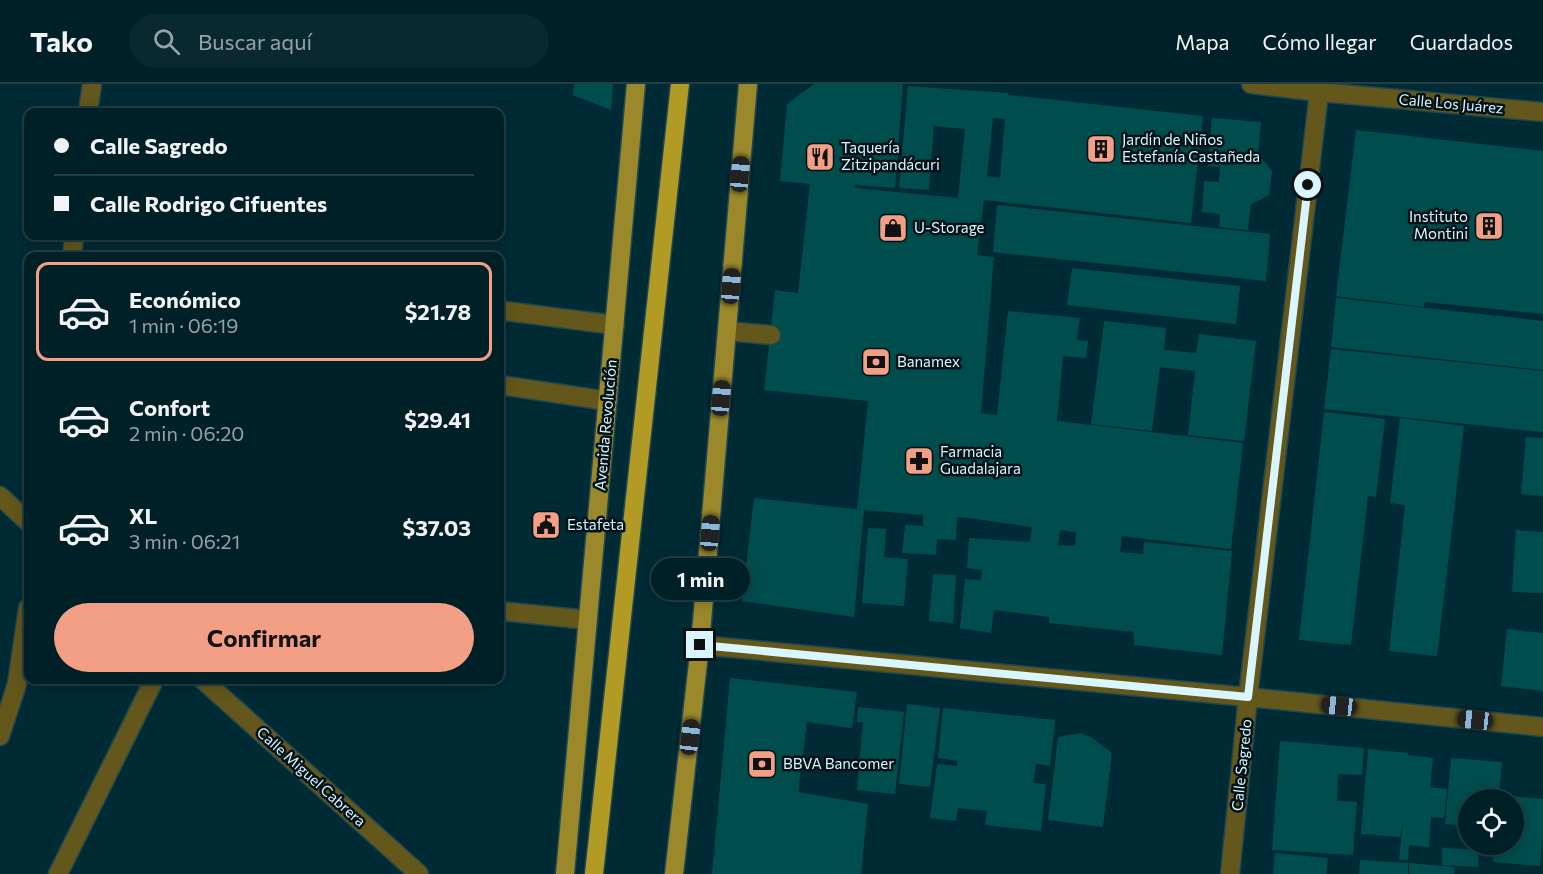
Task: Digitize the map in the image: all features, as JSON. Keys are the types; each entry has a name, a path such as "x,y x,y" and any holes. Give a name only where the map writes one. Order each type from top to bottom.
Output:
{"highway":[{"path":"594,874 680,84"}],"main road":[{"name":"Avenida Revolución","path":"565,874 636,84"},
{"path":"674,874 700,645 748,84"}],"street":[{"path":"89,108 92,84"},
{"name":"Calle Los Juárez","path":"1251,84 1319,88 1543,112"},
{"name":"Calle Sagredo","path":"1230,874 1248,697 1319,88"},
{"path":"504,312 615,325"},
{"path":"727,331 771,335"},
{"path":"504,386 608,401"},
{"path":"0,496 24,518"},
{"path":"504,611 588,620"},
{"path":"0,736 17,684 24,636"},
{"path":"700,645 1543,727"},
{"path":"58,874 152,684"},
{"name":"Calle Miguel Cabrera","path":"207,684 419,874"}],"building":[{"path":"574,84 613,84 611,110 573,95"},
{"path":"814,84 903,84 895,188 855,185 855,188 958,198 965,129 934,126 929,190 899,188 908,86 1008,93 1008,95 1203,116 1191,223 984,200 977,255 994,257 981,413 997,415 1008,311 1080,318 1077,340 1088,341 1086,358 1063,356 1057,421 1243,443 1231,549 1122,536 1120,552 1143,554 1144,542 1232,551 1222,655 1134,645 1134,632 1049,623 1049,617 994,610 991,633 960,628 965,579 981,580 982,570 967,568 969,538 1030,542 1032,527 957,517 956,540 937,539 936,555 902,553 905,525 923,526 923,515 857,509 868,401 764,390 775,290 798,293 810,184 780,181 787,104","holes":["993,118 1005,119 1000,178 987,176","1060,530 1076,532 1075,546 1058,545"]},
{"path":"1212,118 1261,122 1258,154 1272,171 1269,195 1251,204 1248,230 1219,227 1220,214 1202,212 1204,181 1219,182 1220,167 1208,166"},
{"path":"1356,130 1543,151 1543,314 1425,302 1424,307 1336,296"},
{"path":"997,205 1270,234 1266,281 993,252"},
{"path":"1072,268 1240,286 1236,324 1067,305"},
{"path":"1336,298 1543,321 1543,370 1331,347"},
{"path":"1104,321 1166,328 1164,350 1196,353 1199,334 1256,341 1244,441 1188,435 1195,371 1160,367 1152,431 1091,424"},
{"path":"1331,349 1543,371 1543,432 1324,409"},
{"path":"1324,412 1385,419 1376,497 1368,496 1351,645 1299,640"},
{"path":"1400,418 1464,426 1437,656 1389,651 1405,505 1390,503"},
{"path":"1526,437 1543,438 1543,496 1521,494"},
{"path":"754,498 864,510 854,617 742,601"},
{"path":"868,528 886,529 884,557 908,559 904,606 862,603"},
{"path":"1516,530 1543,532 1543,593 1512,592"},
{"path":"933,574 956,575 953,623 929,621"},
{"path":"1507,629 1543,633 1543,691 1501,686"},
{"name":"BBVA Bancomer","path":"730,678 857,692 852,728 807,722 798,792 868,804 861,874 712,874"},
{"path":"907,704 940,708 930,787 899,784"},
{"path":"858,707 904,712 895,794 857,790 863,722 857,722"},
{"path":"943,708 1055,720 1050,766 1036,764 1033,783 1046,784 1041,831 985,825 987,811 958,808 956,821 930,818 937,764 957,766 957,761 938,758"},
{"path":"1080,733 1091,737 1112,753 1103,827 1048,820 1058,737"},
{"path":"1280,741 1364,748 1362,775 1338,774 1337,801 1357,802 1353,855 1272,850"},
{"path":"1368,749 1433,758 1430,787 1447,789 1444,818 1431,817 1429,847 1409,845 1408,860 1399,860 1403,821 1400,837 1361,834"},
{"path":"1451,758 1502,762 1500,789 1458,789 1458,825 1445,824"},
{"path":"1524,797 1543,799 1540,866 1493,862 1494,855 1524,855"},
{"path":"1442,848 1458,849 1458,855 1479,855 1478,867 1442,865"},
{"path":"1275,853 1328,858 1326,874 1273,874"},
{"path":"1360,860 1408,863 1408,874 1359,874"},
{"path":"1409,863 1455,867 1454,874 1409,874"}],"place":[{"name":"Jardín de Niños Estefanía Castañeda","path":"1101,149"},
{"name":"Taquería Zitzipandácuri","path":"820,157"},
{"name":"Instituto Montini","path":"1489,226"},
{"name":"U-Storage","path":"893,228"},
{"name":"Banamex","path":"876,362"},
{"name":"Farmacia Guadalajara","path":"919,461"},
{"name":"Estafeta","path":"546,525"},
{"name":"BBVA Bancomer","path":"762,764"}],"route":[{"path":"700,645 1248,697 1308,185"}]}
